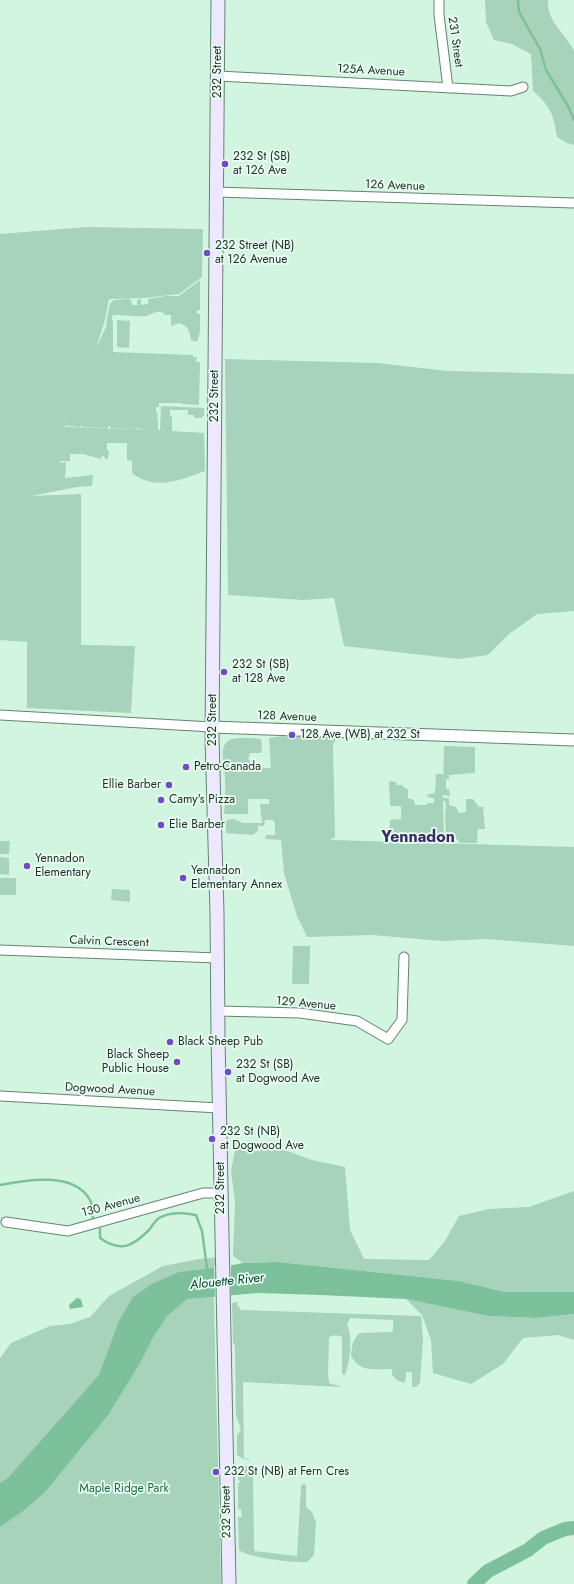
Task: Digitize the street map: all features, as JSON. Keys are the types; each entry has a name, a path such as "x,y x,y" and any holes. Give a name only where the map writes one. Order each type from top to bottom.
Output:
{"main road":[{"name":"232 Street","path":"218,0 212,727 218,958 219,1108 229,1584"}],"street":[{"name":"231 Street","path":"439,0 439,15 448,88"},
{"name":"125A Avenue","path":"218,76 511,91 523,87"},
{"name":"126 Avenue","path":"216,192 574,203"},
{"name":"128 Avenue","path":"0,715 212,727 574,740"},
{"name":"Calvin Crescent","path":"0,950 218,958"},
{"name":"129 Avenue","path":"218,1011 300,1013 357,1021 388,1039 402,1020 404,957"},
{"name":"Dogwood Avenue","path":"0,1096 219,1108"},
{"name":"130 Avenue","path":"6,1222 68,1231 203,1193 221,1193"}],"green space":[{"path":"485,0 548,0 548,8 553,21 574,51 574,145 557,137 550,111 544,102 533,91 531,54 512,44 494,40 486,22"},
{"path":"86,227 203,229 202,277 179,294 144,298 109,299 105,320 96,348 107,325 110,304 114,300 129,299 131,300 132,305 137,305 137,300 141,299 141,305 148,304 148,299 166,296 179,296 200,280 200,310 197,310 197,314 200,314 200,332 197,342 191,340 187,327 179,323 171,326 171,315 164,315 164,313 161,312 156,312 146,316 114,315 112,316 112,321 113,352 193,355 193,357 197,357 196,362 200,362 199,405 159,403 159,407 156,407 156,413 158,413 158,430 160,430 161,406 204,408 204,416 202,418 194,418 194,415 188,415 188,410 170,410 170,416 172,416 172,431 204,433 205,471 187,478 168,482 150,482 132,473 132,461 127,460 127,443 107,443 107,450 109,450 108,459 105,459 104,456 102,456 101,459 83,454 70,454 70,461 60,461 61,463 66,462 65,478 93,475 92,486 77,487 31,496 81,494 81,645 135,646 131,713 27,708 27,642 0,640 0,234","holes":["67,420 66,426 80,427 80,425 82,427 108,428 108,426 110,426 111,428 137,429 137,427 139,429 155,430 65,427"]},
{"path":"117,320 130,321 129,348 117,347"},
{"path":"225,359 377,363 448,371 574,374 574,611 537,614 509,634 488,655 458,659 344,646 334,598 303,600 228,595"},
{"path":"294,735 303,738 320,735 336,736 337,738 333,744 335,837 330,840 574,847 574,946 486,939 443,941 372,935 307,937 297,916 284,873 281,840 265,839 266,835 275,835 275,823 273,820 265,820 264,826 258,826 258,831 253,835 226,833 226,820 234,819 243,823 262,823 260,804 269,804 269,799 248,799 248,814 224,814 224,745 233,739 261,739 261,753 250,753 248,760 250,760 250,763 261,763 262,768 271,768 269,738 283,736 293,737"},
{"path":"444,746 475,747 475,773 449,775 449,779 446,779 446,789 449,789 450,796 443,795 443,798 449,798 449,805 456,807 459,813 466,812 466,799 473,799 479,807 483,807 485,829 478,829 477,843 460,843 457,839 448,839 445,837 445,801 443,801 444,841 389,840 390,820 401,819 401,806 390,806 389,781 396,782 397,785 403,785 403,787 408,790 408,798 414,800 415,805 427,805 427,803 434,803 434,798 427,797 428,794 435,793 436,774 443,774 443,786"},
{"path":"0,841 10,841 9,854 0,854"},
{"path":"0,857 9,858 9,875 0,874"},
{"path":"0,878 16,878 16,895 0,895"},
{"path":"112,889 130,890 130,902 111,900"},
{"path":"293,946 310,946 309,984 292,984"},
{"path":"236,1146 282,1149 312,1160 345,1167 350,1230 364,1259 429,1260 445,1241 459,1216 489,1209 529,1207 574,1191 574,1292 505,1292 459,1281 278,1262 243,1263 233,1256 235,1201 231,1171"},
{"name":"Maple Ridge Park","path":"221,1257 221,1267 213,1268 221,1584 0,1584 0,1358 11,1343 50,1326 70,1324 90,1317 109,1296 163,1266 199,1259"},
{"path":"406,1299 488,1316 536,1318 574,1314 574,1340 558,1335 523,1338 503,1364 471,1384 433,1373 431,1340 422,1315"},
{"path":"239,1302 237,1304 241,1310 421,1316 423,1338 420,1383 416,1387 412,1387 412,1372 406,1372 406,1379 404,1383 397,1380 392,1375 392,1369 369,1369 364,1368 355,1362 351,1356 355,1338 360,1333 391,1332 393,1330 393,1320 350,1318 347,1325 350,1335 350,1350 345,1375 342,1374 342,1337 336,1335 329,1337 329,1383 342,1387 243,1382 244,1458 251,1459 248,1460 242,1458 237,1455 237,1435 241,1430 236,1415 235,1346 233,1343 232,1303"},
{"path":"243,1466 253,1467 254,1551 297,1556 301,1486 303,1484 306,1485 306,1507 312,1512 316,1522 314,1555 307,1562 293,1562 261,1558 239,1550 238,1517 242,1517 241,1509 238,1509 238,1483 240,1483 240,1481 238,1480 238,1472 239,1468"}],"water":[{"name":"Alouette River","path":"278,1262 459,1281 505,1292 574,1292 574,1314 536,1318 488,1316 406,1299 320,1295 258,1293 187,1299 167,1316 108,1415 45,1492 23,1511 0,1527 0,1483 8,1478 99,1375 119,1321 133,1297 152,1284 179,1272 243,1263"},
{"path":"77,1298 81,1299 83,1307 70,1309 69,1305"}],"pier":[{"path":"231,1263 231,1298 215,1299 214,1266"}],"waterway":[{"path":"518,0 519,12 540,49 546,70 568,106 574,120"},
{"path":"0,1185 36,1180 61,1181 73,1185 83,1191 90,1200 93,1218"},
{"path":"100,1229 100,1238 107,1243 126,1246 138,1240 159,1218 168,1214 177,1213 196,1215 202,1231 207,1268"},
{"path":"474,1584 488,1571 528,1550 543,1538 565,1529 574,1528"}],"place":[{"name":"232 St (SB) at 126 Ave","path":"225,164"},
{"name":"232 Street (NB) at 126 Avenue","path":"207,253"},
{"name":"232 St (SB) at 128 Ave","path":"224,672"},
{"name":"128 Ave (WB) at 232 St","path":"292,735"},
{"name":"Petro-Canada","path":"186,767"},
{"name":"Ellie Barber","path":"169,785"},
{"name":"Camy's Pizza","path":"161,800"},
{"name":"Elie Barber","path":"161,825"},
{"name":"Yennadon Elementary","path":"27,866"},
{"name":"Yennadon Elementary Annex","path":"183,878"},
{"name":"Black Sheep Pub","path":"170,1042"},
{"name":"Black Sheep Public House","path":"177,1062"},
{"name":"232 St (SB) at Dogwood Ave","path":"228,1072"},
{"name":"232 St (NB) at Dogwood Ave","path":"212,1139"},
{"name":"232 St (NB) at Fern Cres","path":"216,1472"}],"district":[{"name":"Yennadon","path":"418,838"}]}
